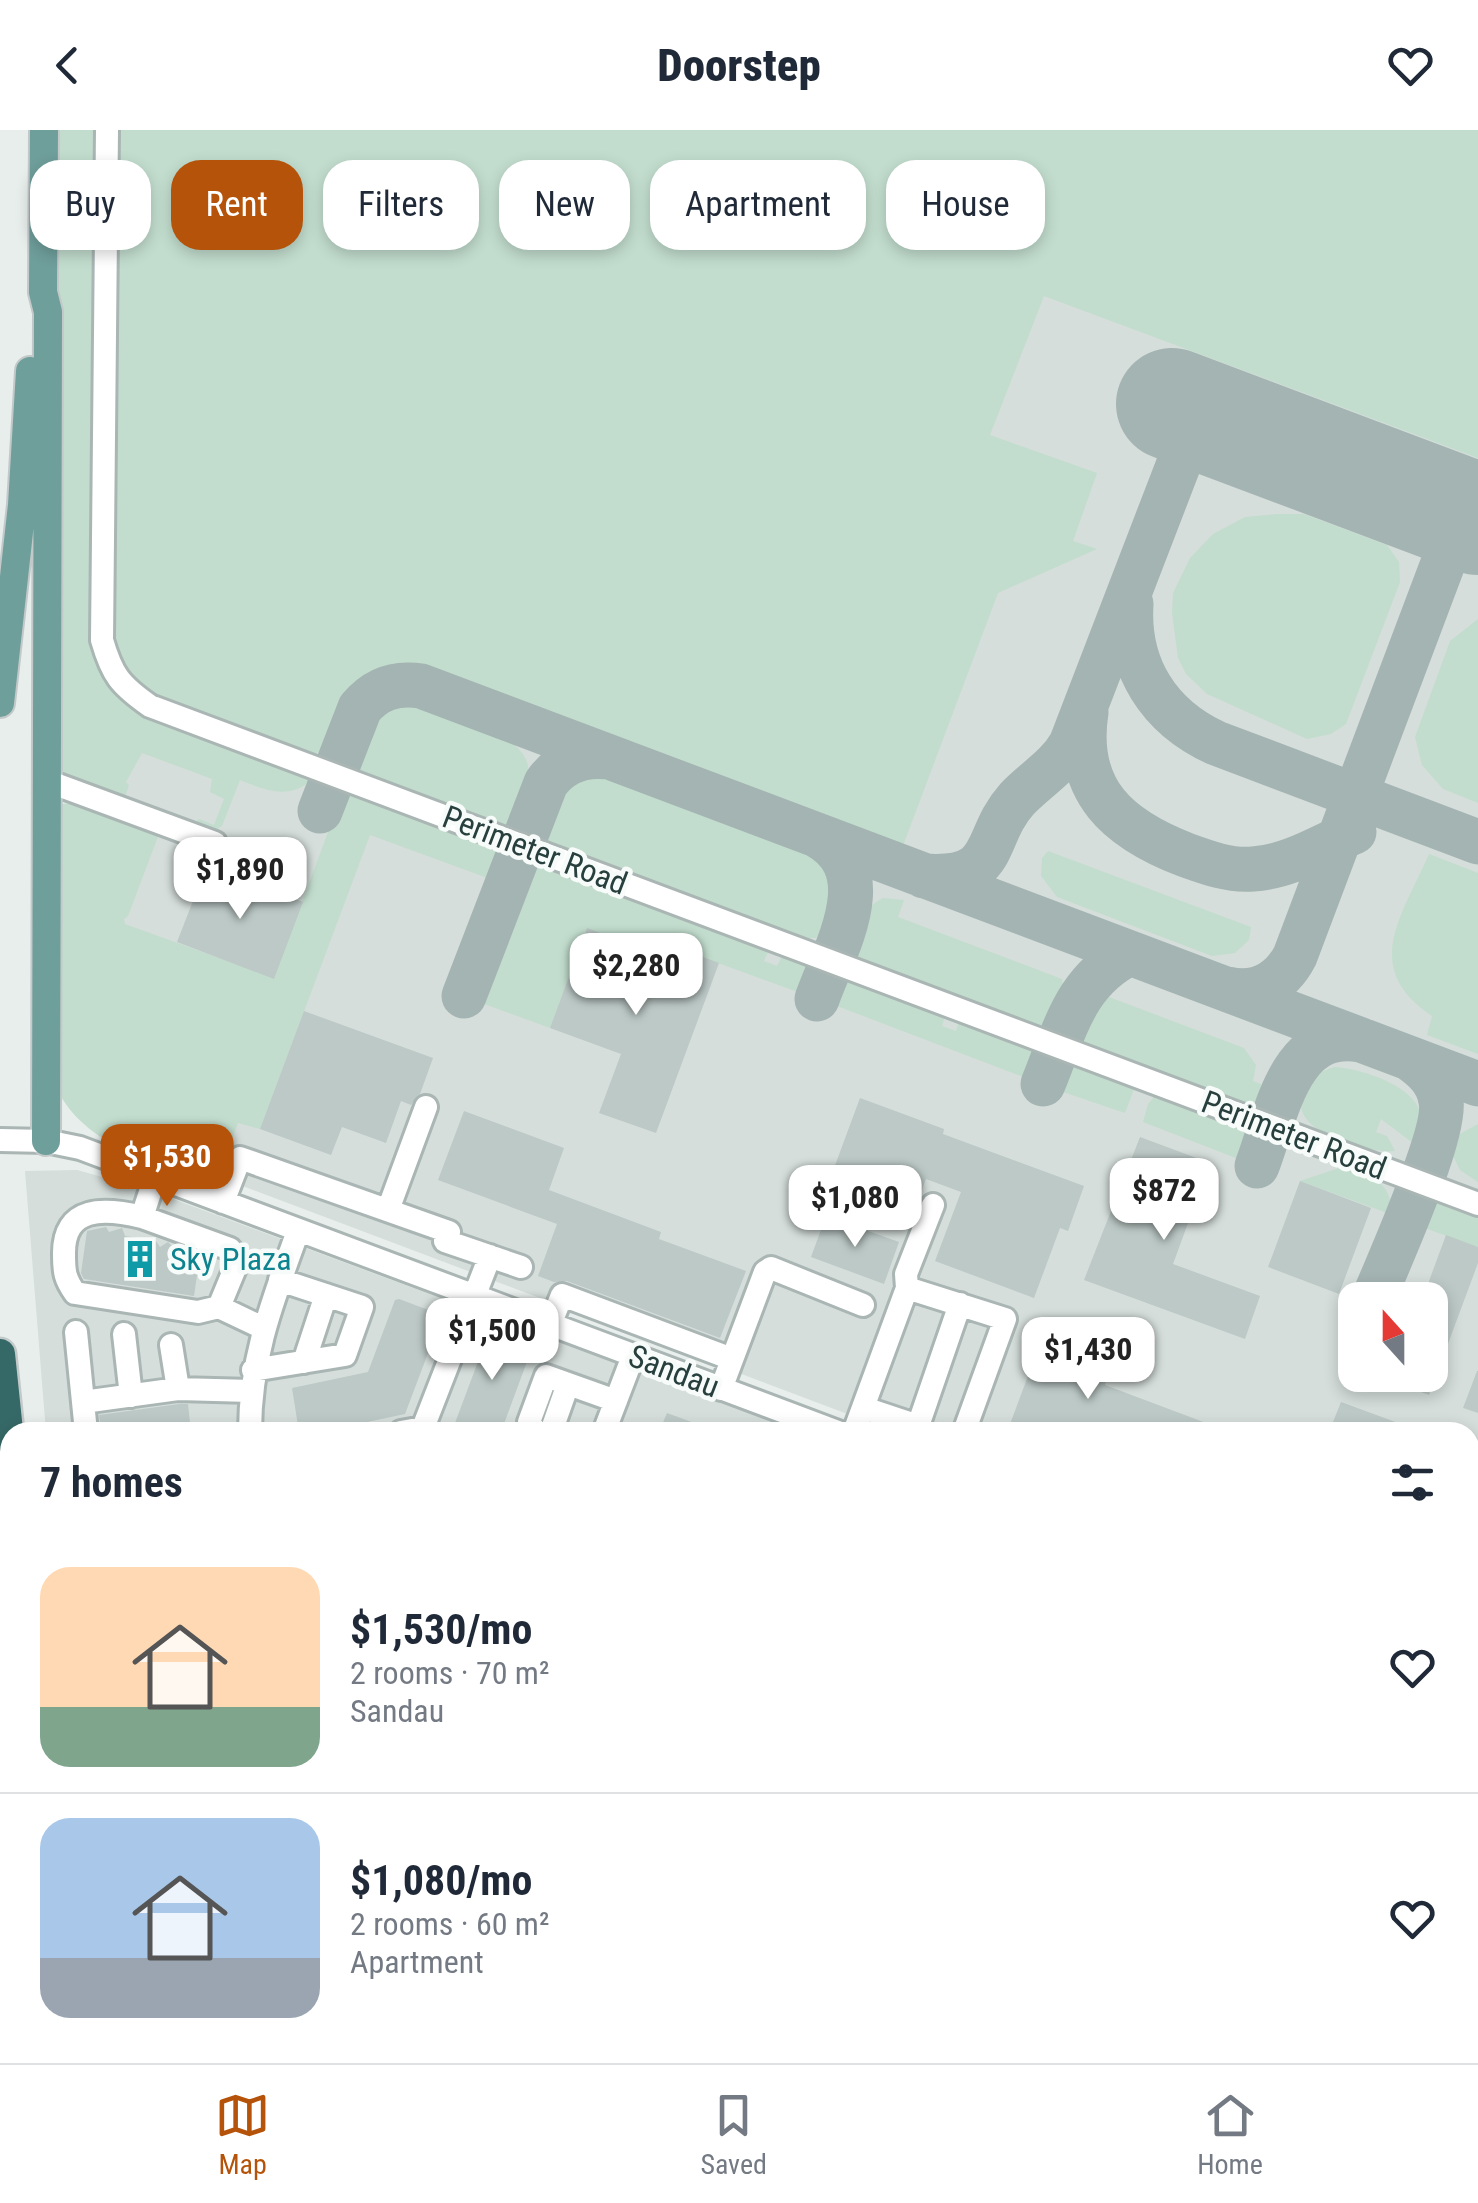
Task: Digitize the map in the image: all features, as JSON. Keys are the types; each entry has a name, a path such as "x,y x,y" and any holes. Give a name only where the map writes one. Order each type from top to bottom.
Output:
{"highway":[{"path":"0,1354 7,1422"}],"main road":[{"path":"22,1140 47,781 48,312 43,292 44,130"},
{"path":"0,703 24,474 32,312 43,292"}],"street":[{"name":"Perimeter Road","path":"107,130 102,640 111,670 126,689 150,706 1478,1204"},
{"path":"47,781 215,843"},
{"path":"388,1210 426,1106"},
{"name":"Sandau","path":"22,1140 80,1148 721,1388 798,1422"},
{"path":"223,1202 240,1158 449,1232 445,1241 521,1266"},
{"path":"142,1217 155,1177"},
{"path":"858,1422 906,1288 906,1274 933,1205"},
{"path":"219,1307 238,1261 230,1249 142,1217 97,1211 75,1220 64,1238 64,1279 74,1293 198,1312 219,1307 263,1328"},
{"path":"250,1422 252,1380 263,1328 298,1230"},
{"path":"421,1422 490,1256"},
{"path":"721,1388 765,1272 771,1268 863,1305"},
{"path":"83,1402 252,1380 304,1362 345,1355 362,1307 280,1280"},
{"path":"906,1288 1005,1319 968,1422"},
{"path":"304,1362 326,1295"},
{"path":"550,1324 562,1295 732,1358"},
{"path":"930,1422 960,1304"},
{"path":"76,1332 85,1422"},
{"path":"124,1334 131,1396"},
{"path":"171,1345 178,1390"},
{"path":"608,1422 633,1356"},
{"path":"529,1422 546,1376 616,1401"},
{"path":"555,1422 568,1384"},
{"path":"864,1408 907,1422"}],"shaded area":[{"path":"84,130 1478,130 1478,1422 868,1422 126,1142 87,1068 84,250 151,250 151,160 84,160"},
{"path":"77,1170 146,1189 775,1422 45,1422 25,1171"}],"green space":[{"path":"53,130 99,130 98,160 53,160"},
{"path":"113,130 1478,130 1478,458 1044,296 990,435 1097,473 1073,541 1097,549 998,593 901,851 428,673 401,671 365,682 346,700 322,750 305,754 144,694 124,678 107,633 112,250 151,250 151,160 113,160"},
{"path":"54,250 95,250 92,570 102,672 314,777 297,789 278,792 240,780 222,826 214,831 194,824 199,819 214,825 224,799 210,792 212,779 142,753 126,782 129,785 124,800 58,774"},
{"path":"1304,514 1387,545 1399,562 1400,582 1346,724 1331,734 1307,739 1207,694 1186,674 1178,658 1172,613 1173,593 1190,558 1213,534 1245,517"},
{"path":"1478,619 1478,803 1443,789 1422,765 1415,737 1450,641"},
{"path":"411,700 496,732 522,754 528,766 528,783 511,832 350,773 376,715"},
{"path":"590,771 619,777 810,850 828,869 836,892 826,927 816,938 799,938 538,842 543,819 554,798 569,781"},
{"path":"344,789 505,848 493,880 370,835 260,1129 238,1123 219,1174 207,1170 203,1183 98,1135 80,1121 55,1084 57,805 92,808 159,834 125,924 274,978"},
{"path":"1048,851 1251,927 1249,940 1235,953 1212,956 1057,897 1041,876 1042,858"},
{"path":"1429,854 1478,873 1478,1054 1427,1035 1432,1016 1410,998 1397,979 1392,960 1399,920"},
{"path":"534,862 770,947 764,961 777,966 784,952 813,963 803,994 663,943 658,955 587,929 550,1028 476,1001 526,868"},
{"path":"883,898 904,900 898,917 1062,979 1065,996 1050,1034 850,958 847,951 860,920"},
{"path":"847,976 946,1013 942,1026 956,1031 960,1018 1043,1050 1033,1075 1026,1078 829,1003 837,982"},
{"path":"1101,994 1244,1048 1256,1065 1253,1081 1272,1089 1262,1113 1072,1043 1090,1001"},
{"path":"1067,1059 1139,1086 1134,1089 1125,1113 1060,1091 1057,1085"},
{"path":"1335,1067 1383,1080 1412,1099 1420,1112 1421,1126 1413,1143 1381,1119 1376,1132 1387,1136 1395,1151 1352,1144 1312,1125 1301,1107 1304,1090 1316,1075"},
{"path":"1157,1093 1252,1128 1241,1160 1143,1122 1148,1104"},
{"path":"1478,1124 1478,1182 1460,1170 1451,1152 1456,1136"},
{"path":"1345,1166 1371,1177 1384,1188 1390,1214 1300,1181"},
{"path":"1442,1199 1478,1218 1478,1247 1419,1226 1434,1200"}],"building":[{"path":"207,865 303,902 274,979 177,942"},
{"path":"587,928 658,955 663,942 719,963 656,1133 599,1113 621,1054 550,1028"},
{"path":"304,1011 433,1058 420,1094 411,1105 401,1101 386,1143 342,1127 331,1155 260,1129"},
{"path":"860,1098 944,1129 943,1134 1084,1186 1068,1231 1060,1228 1034,1298 935,1261 961,1192 926,1179 911,1218 827,1187"},
{"path":"464,1111 564,1148 549,1190 661,1232 659,1239 746,1271 720,1338 567,1281 554,1282 538,1276 557,1224 438,1180"},
{"path":"1140,1137 1210,1163 1173,1264 1260,1296 1245,1339 1084,1280"},
{"path":"1300,1181 1371,1208 1343,1282 1338,1282 1338,1294 1268,1267"},
{"path":"826,1216 899,1242 884,1284 811,1257"},
{"name":"Sky Plaza","path":"106,1227 109,1232 122,1228 125,1236 156,1241 160,1247 168,1242 177,1251 192,1253 199,1262 194,1296 84,1279 81,1273 87,1231"},
{"path":"1446,1235 1478,1247 1478,1263 1448,1344 1448,1282 1429,1282"},
{"path":"395,1300 450,1318 440,1342 433,1340 405,1414 367,1422 297,1422 292,1388 368,1372"},
{"path":"478,1329 532,1348 505,1422 455,1422 479,1359 468,1355"},
{"path":"1040,1344 1110,1370 1105,1385 1203,1422 1011,1422"},
{"path":"1478,1371 1478,1413 1463,1408"},
{"path":"1341,1402 1395,1422 1333,1422"},
{"path":"188,1404 190,1422 100,1422 99,1415"},
{"path":"667,1413 692,1422 663,1422"}],"taxiway":[{"path":"924,876 949,876 978,864 1017,799 1053,767 1071,744 1198,414"},
{"path":"1227,989 1248,991 1267,985 1283,974 1295,956 1462,513"},
{"path":"1131,604 1131,627 1141,669 1163,704 1196,732 1478,842"},
{"path":"320,811 360,708 387,688 421,686 1478,1084"},
{"path":"1086,712 1084,740 1094,785 1121,819 1162,845 1219,866 1253,869 1292,860 1354,832"},
{"path":"464,996 546,783 573,761 607,757"},
{"path":"817,999 842,935 851,890 847,869 837,851 818,836"},
{"path":"1043,1084 1065,1027 1084,993 1111,964 1130,953"},
{"path":"1257,1166 1280,1100 1302,1060 1317,1047 1337,1040 1361,1040"},
{"path":"1381,1282 1426,1168 1440,1117 1437,1087 1409,1058"}],"runway":[{"path":"1172,404 1478,519"}],"place":[{"name":"Sky Plaza","path":"140,1259"}]}
